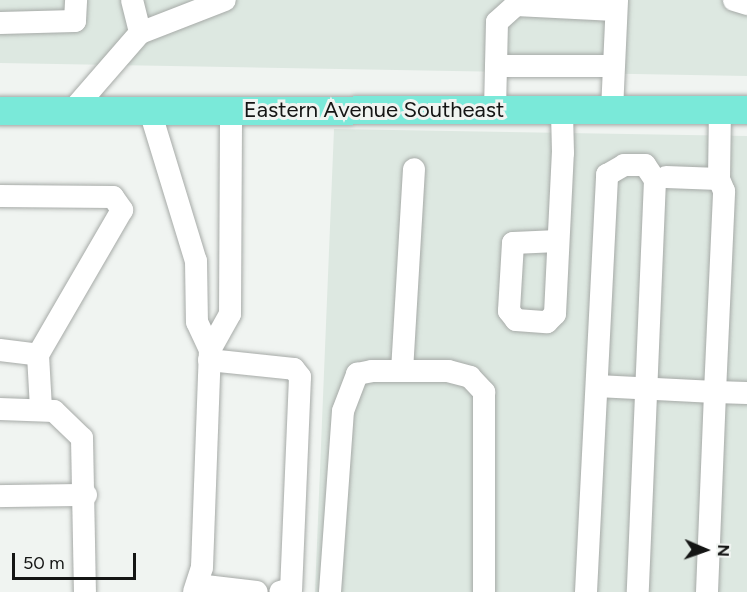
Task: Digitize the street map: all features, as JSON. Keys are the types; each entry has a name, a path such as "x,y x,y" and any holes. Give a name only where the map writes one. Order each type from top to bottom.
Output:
{"main road":[{"name":"Eastern Avenue Southeast","path":"0,111 734,110"}],"lane":[{"path":"0,23 75,21 76,0"},
{"path":"132,0 140,33"},
{"path":"73,110 140,33 225,0"},
{"path":"734,0 747,4"},
{"path":"495,110 497,22 509,2 616,5 612,111"},
{"path":"496,66 613,66"},
{"path":"706,592 724,191 719,179 734,110"},
{"path":"150,111 196,261 197,322 210,355"},
{"path":"231,111 230,314 210,355 196,588 257,592"},
{"path":"558,241 562,111"},
{"path":"586,592 607,175 624,165 645,165 655,180 638,592"},
{"path":"402,371 414,168"},
{"path":"666,177 719,179"},
{"path":"0,196 113,197 122,210 38,355 41,409"},
{"path":"0,350 38,355"},
{"path":"210,355 294,369 300,377 291,589 280,592"},
{"path":"330,592 348,390 357,374 402,371 448,371 470,377 484,392 484,592"},
{"path":"597,386 747,393"},
{"path":"0,409 41,409 64,416 82,438 86,495 85,592"},
{"path":"0,496 86,495"}],"shaded area":[{"path":"0,0 747,0 747,76 0,63"},
{"path":"334,129 747,136 747,592 315,592"}]}
